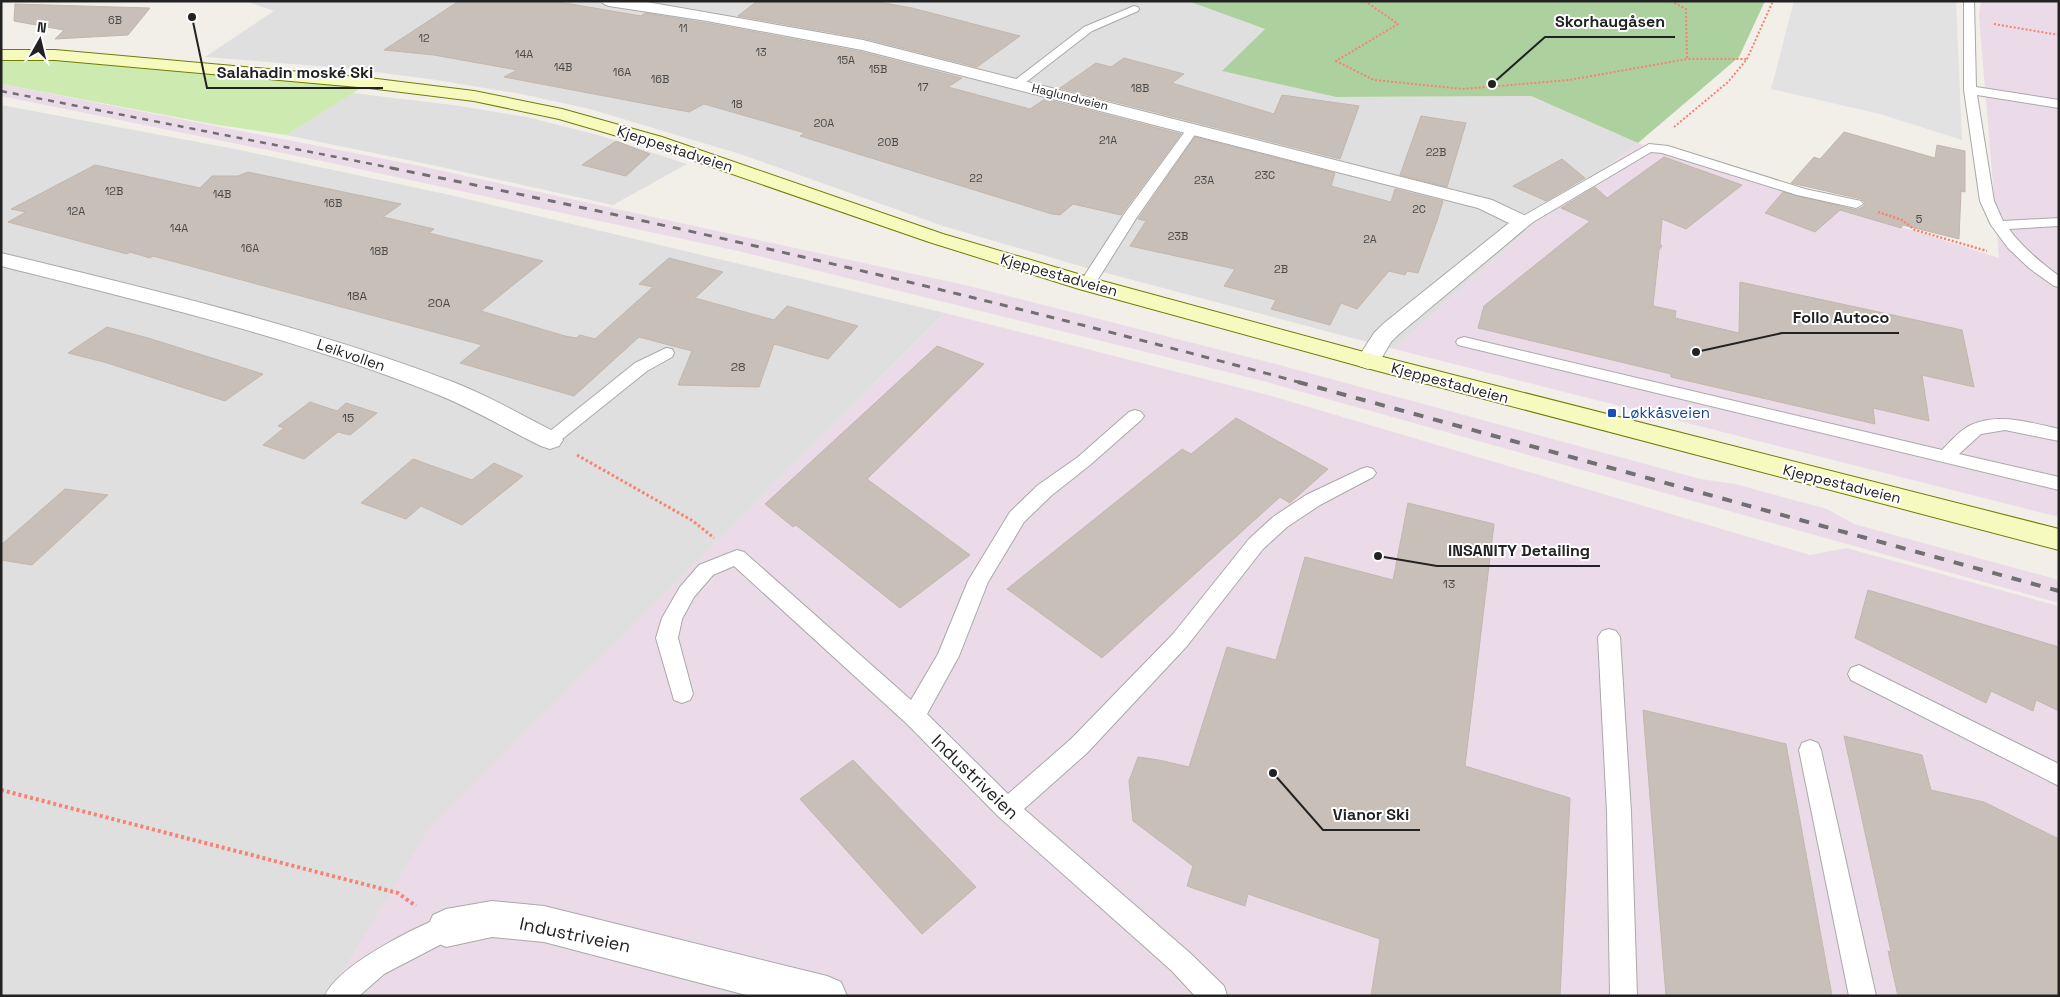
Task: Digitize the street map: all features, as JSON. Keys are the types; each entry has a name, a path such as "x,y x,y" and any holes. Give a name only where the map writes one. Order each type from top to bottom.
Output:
{"main road":[{"name":"Kjeppestadveien","path":"1,41 23,45 55,55"},
{"name":"Kjeppestadveien","path":"1,55 55,55 369,83 474,96 535,108 592,122 655,141 936,238 1087,284 1368,361 2059,540"}],"street":[{"name":"Haglundveien","path":"609,1 717,18 863,45 1485,204 1523,222"},
{"path":"1368,361 1382,338 1391,329 1523,222"},
{"name":"Leikvollen","path":"1,259 131,292 324,346 446,388 550,440"},
{"name":"Industriveien","path":"446,928 492,919 544,924 827,996"}],"lane":[{"path":"1970,1 1970,90 1987,201 1998,225 2013,245 2059,282"},
{"path":"1017,83 1088,29 1134,10"},
{"path":"1970,90 2059,104"},
{"path":"1087,284 1130,216 1193,129"},
{"path":"1523,222 1649,148 1663,149 1802,192 1856,204"},
{"path":"1998,225 2059,222"},
{"path":"1464,342 2059,484"},
{"path":"550,440 641,367 666,353"},
{"path":"914,716 948,656 978,581 1017,517 1045,490 1084,461 1134,416"},
{"path":"1945,457 1976,429 2005,424 2059,435"},
{"path":"1007,809 1079,746 1180,640 1256,544 1280,522 1313,500 1367,473"},
{"path":"682,694 667,638 672,618 687,592 706,570 737,557"},
{"name":"Industriveien","path":"737,557 914,716 1007,809 1181,962 1214,996"},
{"path":"1609,637 1619,812 1624,996"},
{"path":"1859,674 2059,776"},
{"path":"1810,750 1863,996"},
{"name":"Industriveien","path":"338,996 375,965 446,928"}],"path":[{"path":"1365,1 1398,24 1336,61 1374,80 1463,89 1569,80 1687,59 1747,59"},
{"path":"1671,1 1686,9 1687,59"},
{"path":"1649,148 1728,82 1747,59 1774,1"},
{"path":"1969,19 2059,35"},
{"path":"1856,204 1902,220 1915,230 1971,248 2027,258"},
{"path":"550,440 693,521 737,557"},
{"path":"1,790 398,893 446,928"}],"shaded area":[{"path":"245,1 1188,1 1265,29 1223,71 1336,97 1531,96 1638,143 1536,222 1394,349 1087,268 943,226 743,155 590,109 521,94 437,80 344,68 205,57 274,11"},
{"path":"1794,1 1956,1 1962,140 1880,114 1771,89"},
{"path":"1981,1 2059,1 2059,517 1394,349 1536,222 1638,143 1999,258 1979,16"},
{"path":"1,84 420,166 969,286 1264,361 1701,479 1735,484 1827,509 1854,524 2059,580 2059,603 1263,381 738,251 336,164 1,96"},
{"path":"352,93 453,105 527,117 598,135 687,164 613,205 286,135"},
{"path":"1,105 235,149 450,195 945,313 430,828 328,996 1,996"},
{"path":"945,313 1268,395 1810,555 1846,548 2059,606 2059,996 328,996 429,828"}],"green space":[{"path":"1188,1 1765,1 1739,57 1638,143 1531,96 1336,97 1222,71 1265,29"},
{"path":"1,55 369,83 286,135 218,125 1,84"}],"building":[{"path":"459,1 553,1 641,16 645,13 718,25 862,52 962,78 948,87 1030,109 1045,99 1181,134 1121,215 1073,204 1060,215 1052,214 800,136 805,133 704,104 689,112 504,77 517,70 434,55 384,50"},
{"path":"757,1 873,1 912,8 1020,36 977,67 863,38 738,16"},
{"path":"15,4 150,8 128,35 55,39 64,30 14,21"},
{"path":"1124,58 1184,74 1172,83 1274,114 1282,95 1359,106 1340,159 1060,88 1096,63 1111,67"},
{"path":"1421,116 1466,123 1447,187 1400,175"},
{"path":"1844,132 1935,158 1937,145 1965,151 1965,192 1961,191 1959,239 1903,225 1901,228 1840,210 1815,232 1765,213 1783,192 1856,210 1864,206 1865,203 1861,199 1791,183 1814,157 1820,159"},
{"path":"1195,137 1335,173 1331,186 1391,202 1395,189 1443,201 1418,273 1407,271 1405,275 1389,271 1357,309 1341,303 1330,325 1271,309 1276,300 1224,286 1235,269 1130,246 1146,221 1138,219"},
{"path":"616,141 650,154 626,176 582,165"},
{"path":"1664,157 1742,185 1686,229 1662,219 1660,244 1662,246 1659,250 1653,306 1676,311 1675,318 1739,333 1740,282 1962,330 1974,387 1922,375 1929,421 1873,408 1875,424 1671,377 1671,374 1478,328 1484,306 1590,221 1561,208 1595,187 1607,198"},
{"path":"1562,159 1585,178 1546,201 1513,186"},
{"path":"95,165 200,188 212,176 238,176 248,172 401,204 383,217 434,229 429,233 543,261 481,311 565,336 576,338 580,335 595,339 653,287 639,284 669,258 723,272 695,298 774,320 787,306 858,326 828,359 774,344 759,387 678,385 692,351 639,337 574,396 460,363 482,345 153,256 150,258 130,252 127,254 8,222 26,212 11,209"},
{"path":"107,327 263,374 225,401 104,362 68,353"},
{"path":"937,346 984,364 867,479 970,555 900,608 796,525 793,527 765,504"},
{"path":"310,402 337,411 346,403 377,413 350,435 338,432 304,459 263,445 284,428 278,426"},
{"path":"1236,418 1328,469 1290,503 1280,497 1102,658 1007,589 1182,449 1191,454"},
{"path":"413,459 472,480 494,463 523,476 462,525 421,506 406,519 361,503"},
{"path":"65,489 108,495 32,565 1,560 1,545"},
{"path":"1408,503 1494,524 1465,766 1570,798 1560,996 1371,996 1380,939 1248,894 1245,906 1187,886 1193,866 1133,821 1129,781 1138,757 1189,767 1227,647 1276,660 1305,557 1393,580"},
{"path":"1868,590 2059,647 2059,711 2036,700 2033,711 1991,691 1986,703 1855,638"},
{"path":"1643,710 1786,744 1832,996 1666,996"},
{"path":"1844,736 1922,755 1931,790 1984,802 2059,839 2059,996 1898,996 1888,951 1891,952"},
{"path":"853,760 976,887 922,934 800,799"}],"railway":[{"path":"1,91 397,169"},
{"path":"391,168 734,241 1076,323 1302,383"},
{"path":"1298,382 2059,591"}],"place":[{"name":"Salahadin moské Ski","path":"192,17"},
{"name":"Skorhaugåsen","path":"1492,84"},
{"name":"Follo Autoco","path":"1696,352"},
{"name":"Løkkåsveien","path":"1612,413"},
{"name":"INSANITY Detailing","path":"1378,556"},
{"name":"Vianor Ski","path":"1273,773"}]}
